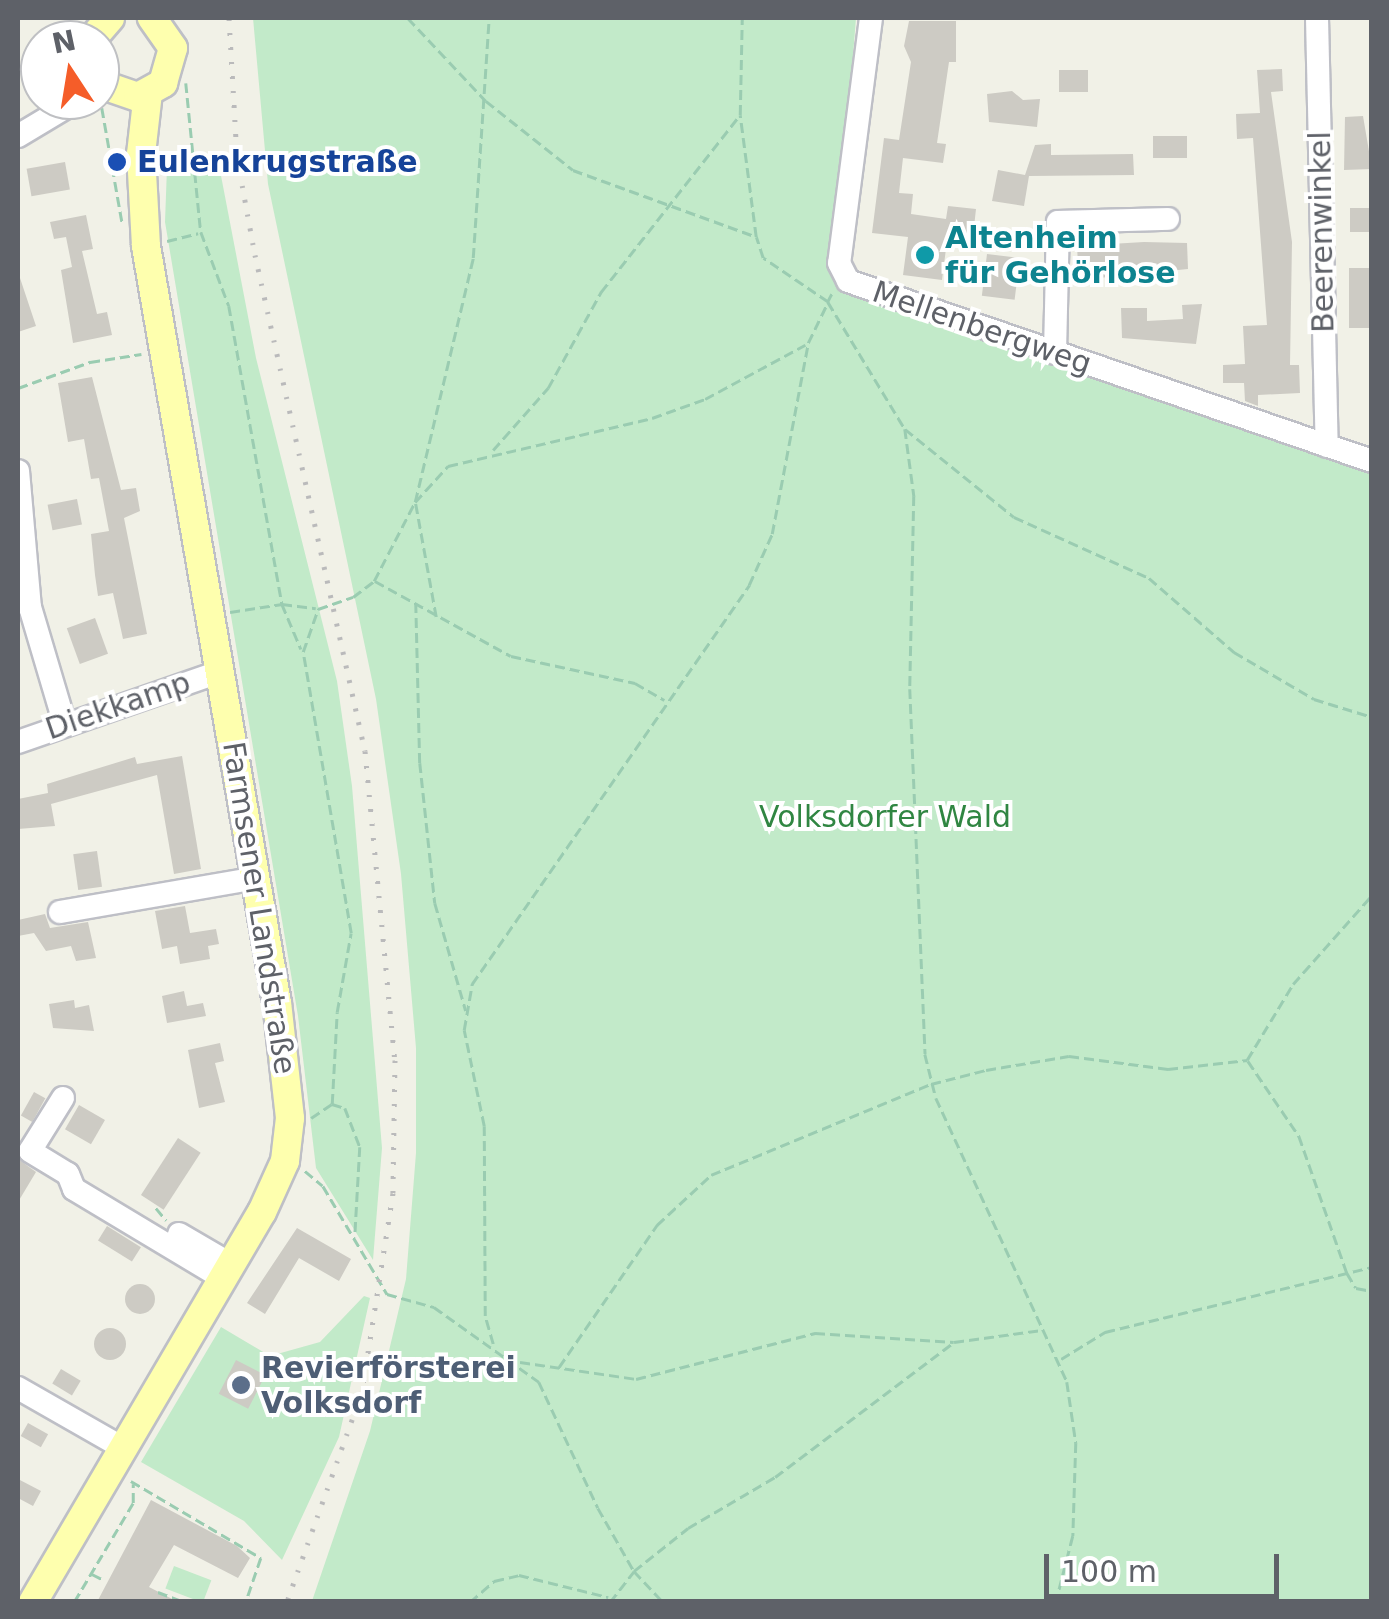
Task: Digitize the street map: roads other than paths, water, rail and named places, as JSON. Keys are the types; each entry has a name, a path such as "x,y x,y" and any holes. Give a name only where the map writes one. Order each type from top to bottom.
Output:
{"main road":[{"path":"120,90 138,95 172,66 164,22"},
{"name":"Farmsener Landstraße","path":"33,1602 123,1467 228,1272 285,1161 290,1118 255,873 146,246 138,95"}],"street":[{"name":"Mellenbergweg","path":"871,18 840,274 1055,353 1372,461"},
{"name":"Beerenwinkel","path":"1317,18 1327,446"},
{"path":"18,136 40,120"},
{"path":"1055,353 1058,222 1168,220"},
{"path":"18,471 30,608 65,724"},
{"name":"Diekkamp","path":"18,742 220,672"},
{"path":"104,893 255,873"},
{"path":"60,912 255,873"},
{"path":"63,1098 30,1151 68,1174 74,1188 228,1272"},
{"path":"145,1208 228,1272"},
{"path":"18,1388 123,1467"}],"railway":[{"path":"229,18 237,157 255,255 365,751 395,1060 393,1193 362,1392 287,1602"}],"place":[{"name":"Eulenkrugstraße","path":"117,162"},
{"name":"Altenheim für Gehörlose","path":"925,255"},
{"name":"Revierförsterei Volksdorf","path":"241,1385"}],"park label":[{"name":"Volksdorfer Wald","path":"885,817"}]}
